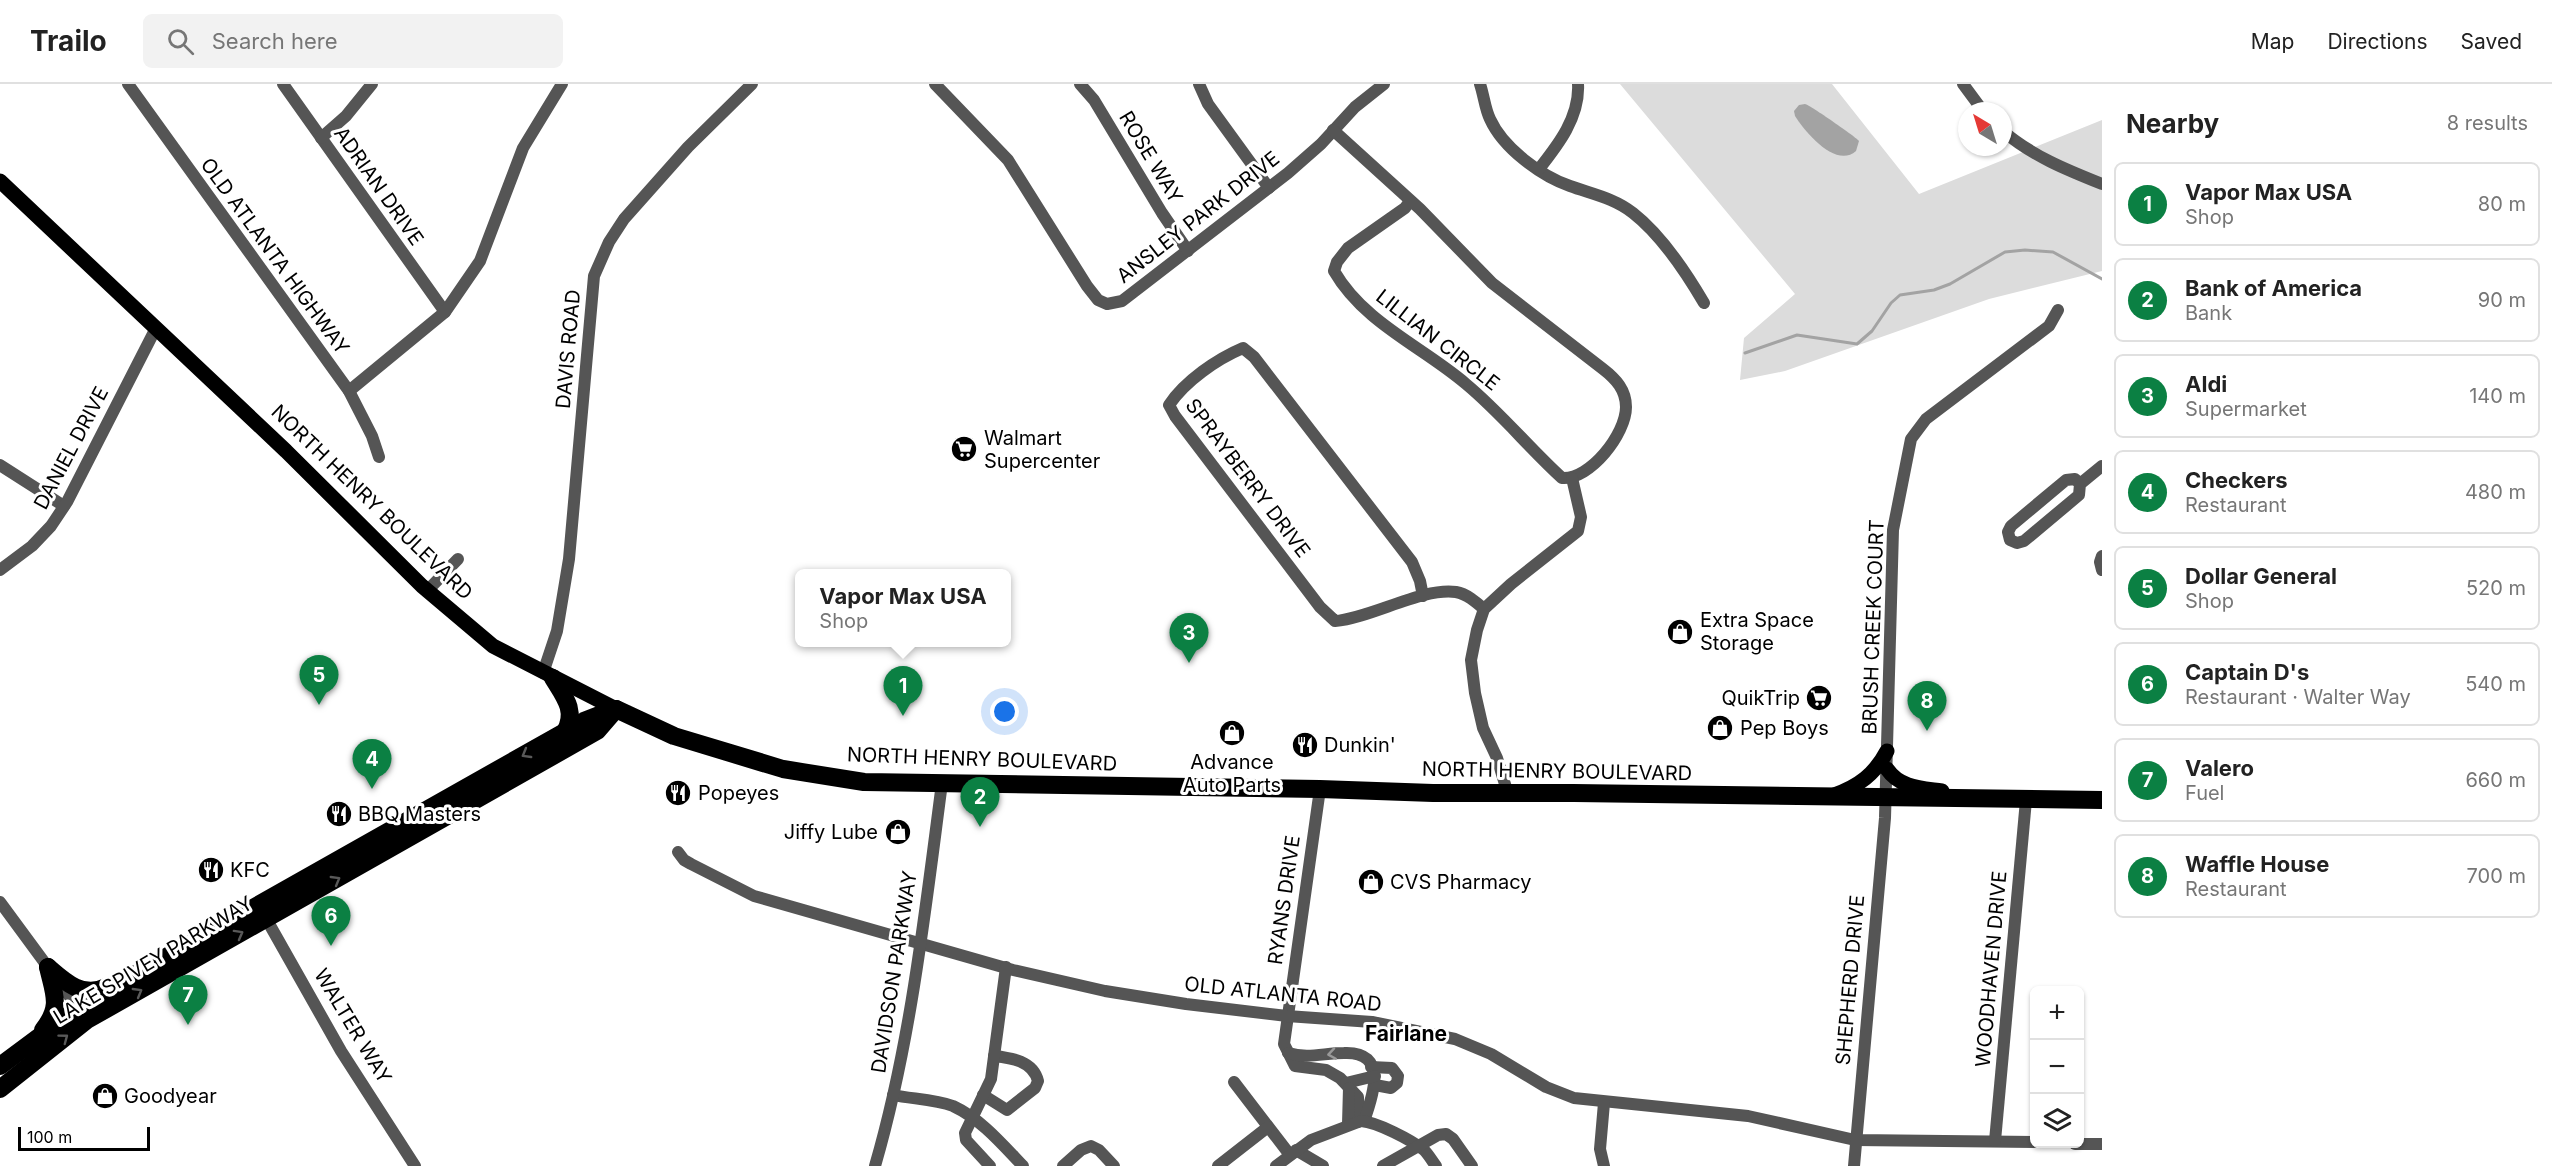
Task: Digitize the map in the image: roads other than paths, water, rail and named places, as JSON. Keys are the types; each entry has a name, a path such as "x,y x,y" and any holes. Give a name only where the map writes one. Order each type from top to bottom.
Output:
{"highway":[{"path":"548,675 570,708 571,715 565,732"},
{"name":"NORTH HENRY BOULEVARD","path":"616,709 674,736 783,769 864,782 1508,794 2102,800"},
{"name":"LAKE SPIVEY PARKWAY","path":"0,1089 83,1014 144,970 263,912 584,720 616,709"},
{"name":"LAKE SPIVEY PARKWAY","path":"0,1066 38,1037 597,731 616,709"},
{"path":"48,967 76,988 90,992 99,991 144,970"},
{"path":"38,1037 56,1010 56,1000 48,967"}],"main road":[{"name":"NORTH HENRY BOULEVARD","path":"0,181 286,451 427,591 493,646 616,709"},
{"path":"1827,798 1851,789 1865,780 1882,762 1887,750"},
{"path":"1887,769 1895,781 1904,784 1993,798"}],"street":[{"name":"OLD ATLANTA HIGHWAY","path":"128,84 349,391 372,436 379,457"},
{"name":"ADRIAN DRIVE","path":"283,84 445,312"},
{"path":"321,138 345,116 372,84"},
{"path":"349,391 445,312 480,261 523,148 562,84"},
{"name":"DAVIS ROAD","path":"548,675 569,559 594,276 609,242 624,219 688,147 752,84"},
{"name":"ANSLEY PARK DRIVE","path":"935,84 1008,160 1053,229 1070,260 1098,300 1107,304 1122,301 1269,188 1313,151 1355,107 1384,84"},
{"name":"ROSE WAY","path":"1080,84 1094,100 1162,213 1188,251"},
{"path":"1199,84 1208,104 1269,188"},
{"path":"1480,84 1489,119 1515,150 1539,169 1565,184 1606,197 1634,213 1659,240 1704,303"},
{"path":"1539,169 1561,142 1571,121 1577,99 1578,84"},
{"path":"1963,84 1976,102"},
{"path":"1333,130 1506,295 1604,369 1620,384 1626,408 1619,434 1589,468 1572,478 1581,517 1578,531 1511,584 1484,609 1471,660 1483,728 1497,758 1508,794"},
{"path":"2012,139 2039,156 2102,184"},
{"name":"LILLIAN CIRCLE","path":"1410,201 1405,208 1348,248 1337,262 1334,271 1340,282 1371,316 1455,375 1508,422 1562,478 1572,478"},
{"name":"BRUSH CREEK COURT","path":"1886,799 1893,530 1911,440 1926,419 2049,326 2058,310"},
{"name":"DANIEL DRIVE","path":"0,570 32,546 51,526 64,506 156,328"},
{"name":"SPRAYBERRY DRIVE","path":"1423,596 1420,580 1412,562 1254,357 1243,348 1228,355 1177,392 1169,405 1175,416 1320,607 1335,621 1353,619 1423,596 1456,592 1470,598 1484,609"},
{"path":"0,465 64,506"},
{"path":"2080,484 2102,466"},
{"path":"2075,478 2080,484 2079,495 2022,542 2016,543 2010,540 2008,533 2010,527 2067,479 2075,478"},
{"path":"2031,509 2044,524"},
{"path":"2102,556 2100,562 2102,570"},
{"path":"427,591 458,559"},
{"name":"DAVIDSON PARKWAY","path":"875,1166 893,1095 920,944 942,783"},
{"name":"RYANS DRIVE","path":"1288,1053 1284,1044 1287,1016 1320,789"},
{"name":"SHEPHERD DRIVE","path":"1854,1166 1886,799"},
{"name":"WOODHAVEN DRIVE","path":"1995,1141 2026,800"},
{"name":"OLD ATLANTA ROAD","path":"678,852 691,864 754,896 1006,968 1105,991 1287,1016 1372,1022 1455,1039 1491,1054 1546,1087 1574,1098 1604,1103 1748,1116 1855,1140 2030,1142"},
{"path":"0,902 83,1014"},
{"name":"WALTER WAY","path":"263,912 341,1051 415,1166"},
{"path":"0,927 12,918"},
{"path":"990,1166 966,1140 965,1133 991,1079 1006,968"},
{"path":"1288,1053 1308,1057 1347,1053 1363,1058 1374,1076"},
{"path":"1288,1053 1296,1066 1331,1072 1348,1085 1357,1122"},
{"path":"983,1095 1009,1109 1035,1088 1038,1081 1032,1069 1022,1062 994,1056"},
{"path":"1348,1085 1374,1076"},
{"path":"1357,1122 1374,1076"},
{"path":"1234,1083 1293,1153 1323,1166"},
{"path":"893,1095 952,1106 990,1131 1023,1166"},
{"path":"1604,1103 1600,1149 1604,1166"},
{"path":"1276,1166 1311,1140 1357,1122 1419,1147 1436,1166"},
{"path":"1221,1165 1268,1126"},
{"path":"1383,1166 1438,1136 1449,1135 1472,1166"},
{"path":"2084,1143 2102,1144"},
{"path":"1063,1166 1080,1150 1091,1146 1099,1150 1114,1166"}],"waterway":[{"path":"1745,353 1797,335 1857,344 1872,331 1891,303 1900,295 1934,290 1950,284 2005,252 2025,250 2053,252 2102,279"}],"place":[{"name":"Walmart Supercenter","path":"964,449"},
{"name":"Extra Space Storage","path":"1680,632"},
{"name":"Aldi","path":"1189,663"},
{"name":"QuikTrip","path":"1819,698"},
{"name":"Dollar General","path":"319,705"},
{"name":"Vapor Max USA","path":"903,716"},
{"name":"Pep Boys","path":"1720,728"},
{"name":"Waffle House","path":"1927,731"},
{"name":"Advance Auto Parts","path":"1232,733"},
{"name":"Dunkin'","path":"1305,745"},
{"name":"Checkers","path":"372,789"},
{"name":"Popeyes","path":"678,793"},
{"name":"BBQ Masters","path":"339,814"},
{"name":"Bank of America","path":"980,827"},
{"name":"Jiffy Lube","path":"898,832"},
{"name":"KFC","path":"211,870"},
{"name":"CVS Pharmacy","path":"1371,882"},
{"name":"Captain D's","path":"331,946"},
{"name":"Valero","path":"188,1025"},
{"name":"Goodyear","path":"105,1096"}],"district":[{"name":"Fairlane","path":"1406,1034"}]}
